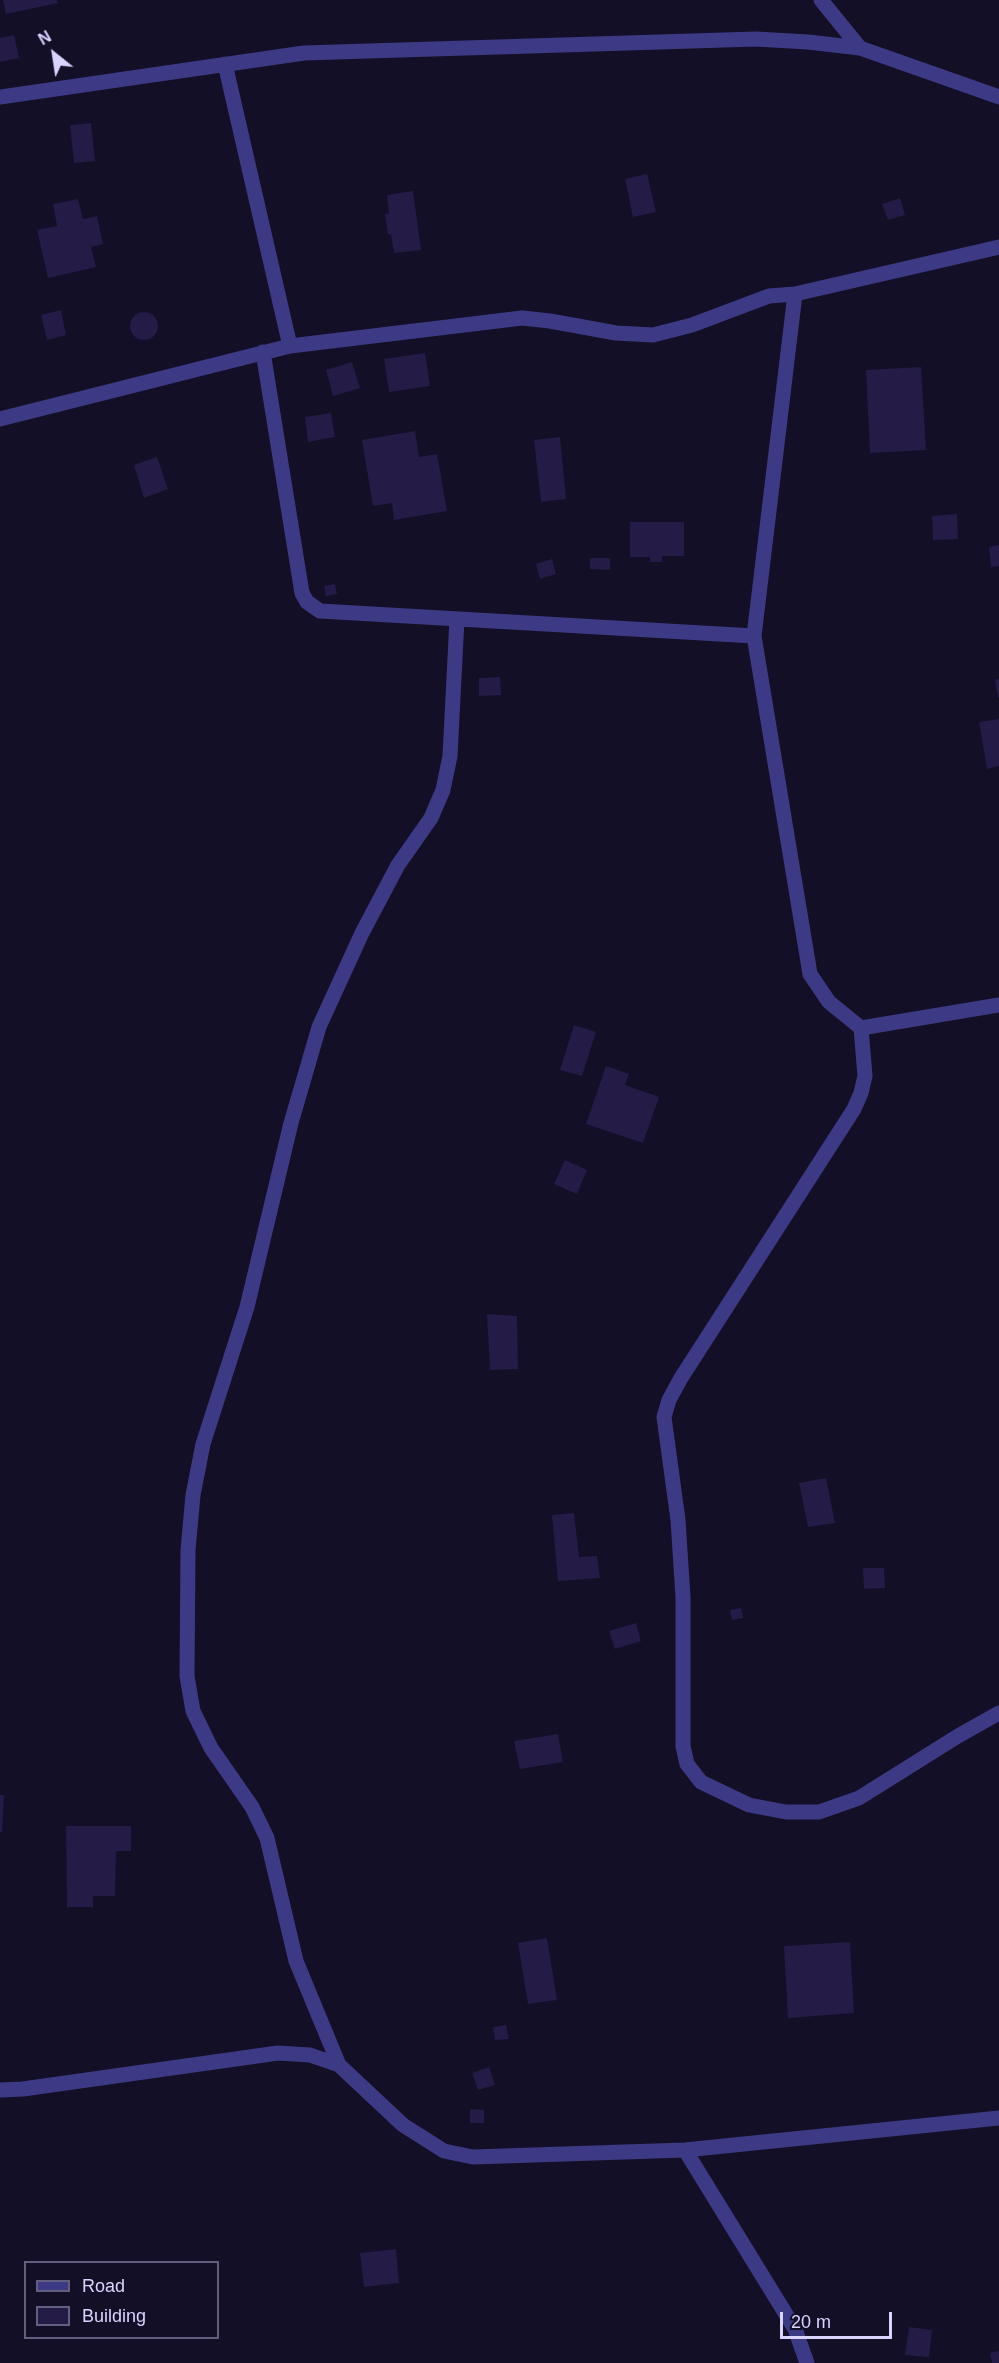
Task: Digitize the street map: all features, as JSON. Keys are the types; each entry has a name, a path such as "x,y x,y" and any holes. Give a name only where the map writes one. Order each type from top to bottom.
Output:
{"street":[{"path":"821,0 860,48"},
{"path":"0,97 304,53 756,39 860,48 999,97"},
{"path":"225,64 290,346"},
{"path":"0,419 290,346 522,318 616,333 653,335 692,325 769,296 795,294 999,247"},
{"path":"795,294 754,636 810,974 829,1002 861,1028 865,1076 854,1109 681,1378 669,1400 664,1417 678,1520 683,1597 682,1746 687,1764 701,1782 749,1805 786,1812 819,1812 859,1798 999,1713"},
{"path":"263,352 302,592 307,602 320,611 754,636"},
{"path":"339,2065 296,1961 267,1838 252,1807 210,1748 193,1711 187,1676 189,1539 193,1495 203,1444 247,1307 291,1123 319,1027 362,933 398,865 431,818 442,790 450,756 457,619"},
{"path":"861,1028 999,1005"},
{"path":"0,2090 23,2089 278,2053 310,2055 339,2065 403,2125 444,2151 473,2157 686,2150 999,2118"},
{"path":"686,2150 795,2329 807,2363"}],"building":[{"path":"3,0 57,0 58,3 6,14"},
{"path":"14,35 19,58 0,62 0,38"},
{"path":"91,123 95,161 74,163 70,125"},
{"path":"647,174 656,212 633,217 625,179"},
{"path":"413,191 421,250 394,253 385,214 389,214 387,195"},
{"path":"900,198 905,215 888,220 882,204"},
{"path":"78,199 83,219 97,216 103,244 91,247 96,267 48,278 37,230 57,226 53,204"},
{"path":"61,310 66,335 47,340 41,315"},
{"path":"144,312 154,316 158,326 154,336 144,340 134,336 130,326 134,316"},
{"path":"425,353 430,386 389,392 384,359"},
{"path":"352,362 360,388 333,396 326,370"},
{"path":"921,367 926,450 870,453 866,370"},
{"path":"331,413 335,437 308,442 305,417"},
{"path":"415,431 419,457 437,454 447,511 394,520 392,503 373,506 362,440"},
{"path":"560,437 566,499 541,502 534,440"},
{"path":"157,457 168,489 144,498 134,465"},
{"path":"957,514 958,539 933,540 932,516"},
{"path":"630,522 684,522 684,556 662,556 662,562 650,562 650,557 630,557"},
{"path":"999,545 999,566 991,567 989,547"},
{"path":"590,558 610,558 610,570 590,569"},
{"path":"552,559 556,574 540,579 536,564"},
{"path":"335,584 337,594 326,596 324,586"},
{"path":"500,677 501,695 479,696 479,678"},
{"path":"999,679 999,697 998,697 995,680"},
{"path":"999,719 999,766 987,769 979,722"},
{"path":"574,1025 596,1032 582,1076 560,1070"},
{"path":"606,1066 629,1074 625,1085 659,1097 643,1143 586,1124"},
{"path":"565,1160 587,1170 577,1194 554,1184"},
{"path":"487,1314 517,1316 518,1369 490,1370"},
{"path":"826,1478 835,1523 808,1527 799,1483"},
{"path":"574,1513 579,1557 597,1556 600,1578 558,1581 552,1515"},
{"path":"863,1568 884,1568 885,1588 864,1589"},
{"path":"741,1608 743,1618 732,1620 730,1610"},
{"path":"636,1623 641,1641 615,1649 609,1631"},
{"path":"558,1734 563,1762 520,1769 514,1741"},
{"path":"0,1795 4,1795 2,1832 0,1832"},
{"path":"66,1826 131,1826 131,1851 116,1851 115,1896 93,1896 93,1907 67,1907"},
{"path":"547,1938 557,2000 528,2004 518,1943"},
{"path":"850,1942 854,2013 788,2018 784,1946"},
{"path":"506,2025 509,2039 495,2040 493,2027"},
{"path":"489,2067 495,2085 478,2090 472,2073"},
{"path":"470,2109 484,2110 484,2123 470,2123"},
{"path":"396,2249 399,2283 364,2287 360,2253"},
{"path":"909,2327 932,2330 929,2357 905,2355"},
{"path":"999,2351 999,2363 992,2363 990,2353"}]}
